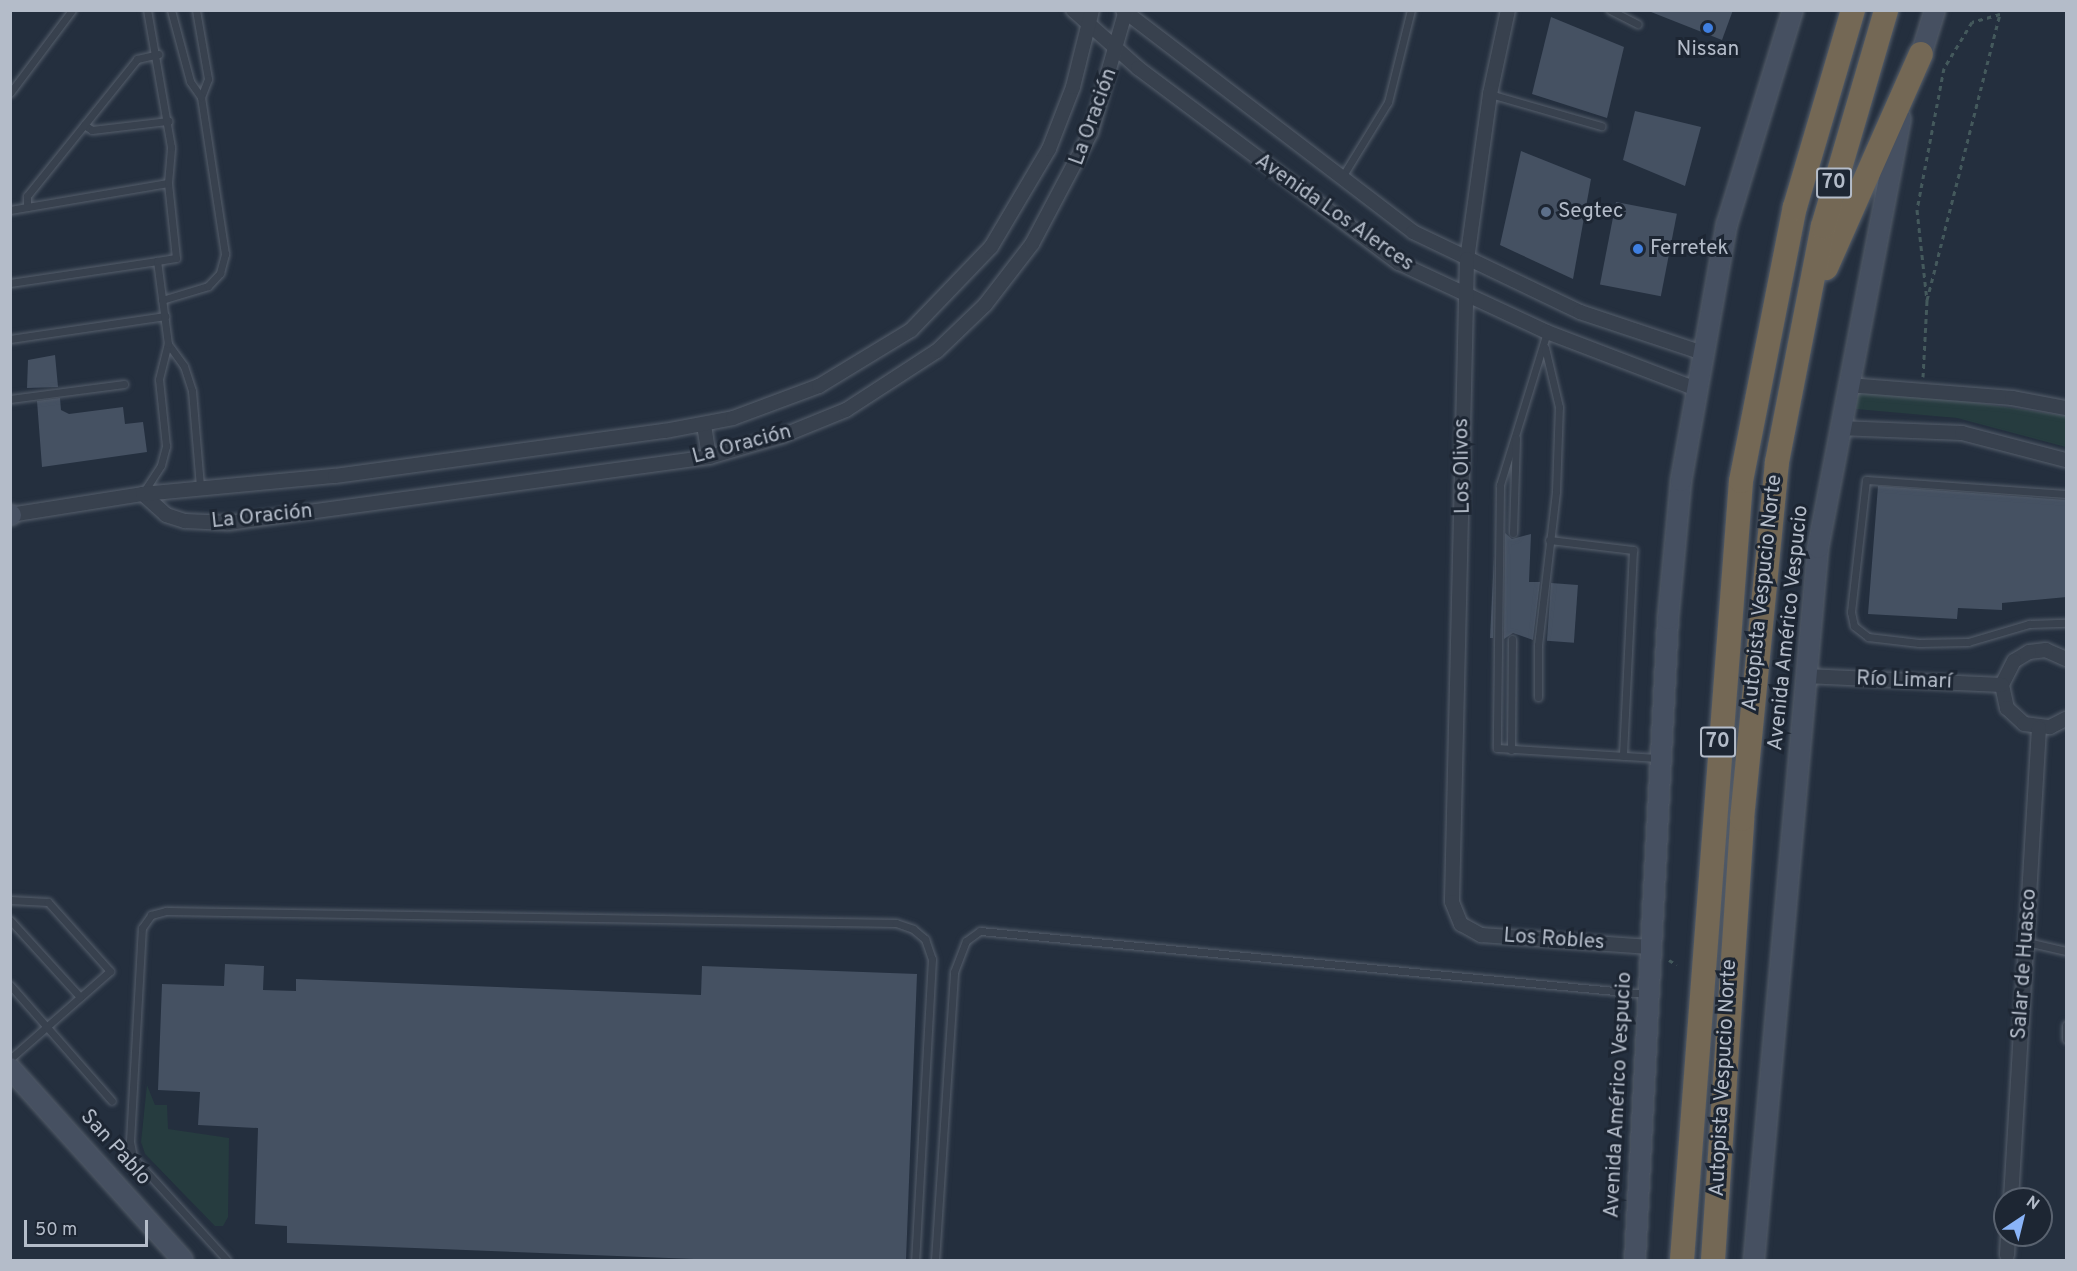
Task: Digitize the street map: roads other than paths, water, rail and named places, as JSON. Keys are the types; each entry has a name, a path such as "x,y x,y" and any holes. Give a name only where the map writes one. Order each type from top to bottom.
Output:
{"highway":[{"path":"1822,110 1835,10"},
{"name":"Autopista Vespucio Norte","path":"1682,1260 1741,481 1776,289 1822,110 1853,10"},
{"name":"Autopista Vespucio Norte","path":"1713,1260 1761,588 1793,358 1840,161 1886,10"},
{"path":"1793,358 1842,225 1921,54"}],"main road":[{"name":"Avenida Américo Vespucio","path":"1635,1260 1647,994 1674,541 1700,352 1733,204 1793,10"},
{"name":"Avenida Américo Vespucio","path":"1754,1260 1818,548 1888,167 1935,10"},
{"name":"San Pablo","path":"10,1068 183,1260"}],"street":[{"name":"Avenida Los Alerces","path":"1073,10 1090,17 1117,50 1371,244 1465,296 1547,332 1694,388"},
{"name":"Los Olivos","path":"1461,924 1452,902 1466,471 1461,373 1467,259 1490,94 1508,10"},
{"name":"Avenida Los Alerces","path":"1125,11 1340,180 1413,231 1580,312 1700,352"},
{"name":"La Oración","path":"143,494 166,515 185,521 228,524 709,457 782,436 846,410 911,371 962,329 1010,275 1061,197 1092,132 1117,50 1125,11"},
{"name":"La Oración","path":"11,515 143,494 335,476 704,424 762,410 844,374 890,346 951,294 992,247 1035,177 1073,87 1090,17"},
{"path":"1848,385 1924,391 2067,408"},
{"path":"704,424 709,457"},
{"path":"1839,428 1962,433 2067,460"},
{"path":"2067,659 2046,650 2029,652 2014,661 2002,685 2012,714 2039,728 2067,719"},
{"name":"Río Limarí","path":"1805,676 2002,685"},
{"name":"Salar de Huasco","path":"2012,1187 2039,728"},
{"name":"Los Robles","path":"1461,924 1481,935 1650,947"},
{"path":"2007,1247 2007,1255"}],"lane":[{"path":"10,93 72,10"},
{"path":"10,283 176,258 168,183 168,121 158,54 147,10"},
{"path":"162,300 208,286 220,273 225,254 201,97 190,81 171,10"},
{"path":"196,10 208,79 201,97"},
{"path":"1340,180 1388,102 1411,10"},
{"path":"1610,10 1638,24"},
{"path":"27,207 27,196 138,59 158,54"},
{"path":"1490,94 1601,126"},
{"path":"84,125 92,130 168,121"},
{"path":"10,210 168,183"},
{"path":"143,494 164,456 159,379 168,344 157,261"},
{"path":"10,339 165,316"},
{"path":"1547,332 1545,348 1516,426 1500,485 1497,748 1662,758"},
{"path":"168,344 184,366 192,391 200,487"},
{"path":"1538,697 1559,407 1545,348"},
{"path":"10,399 124,384"},
{"path":"1513,533 1516,426"},
{"path":"2067,494 1866,480 1851,612 1854,626 1868,637 1919,643 1968,642 2029,624 2067,623"},
{"path":"1549,540 1633,550 1623,756"},
{"path":"1511,750 1512,639"},
{"path":"10,900 48,902 110,971 10,1059"},
{"path":"227,1260 133,1157 130,1141 142,928 151,915 166,910 896,923 914,929 925,939 932,959 915,1260"},
{"path":"10,920 80,997"},
{"path":"935,1260 954,972 966,941 980,931 1647,994"},
{"path":"2027,942 2067,951"},
{"path":"10,985 112,1101"},
{"path":"2067,1025 2067,1039"}],"place":[{"name":"Nissan","path":"1708,28"},
{"name":"Segtec","path":"1546,212"},
{"name":"Ferretek","path":"1638,249"}]}
